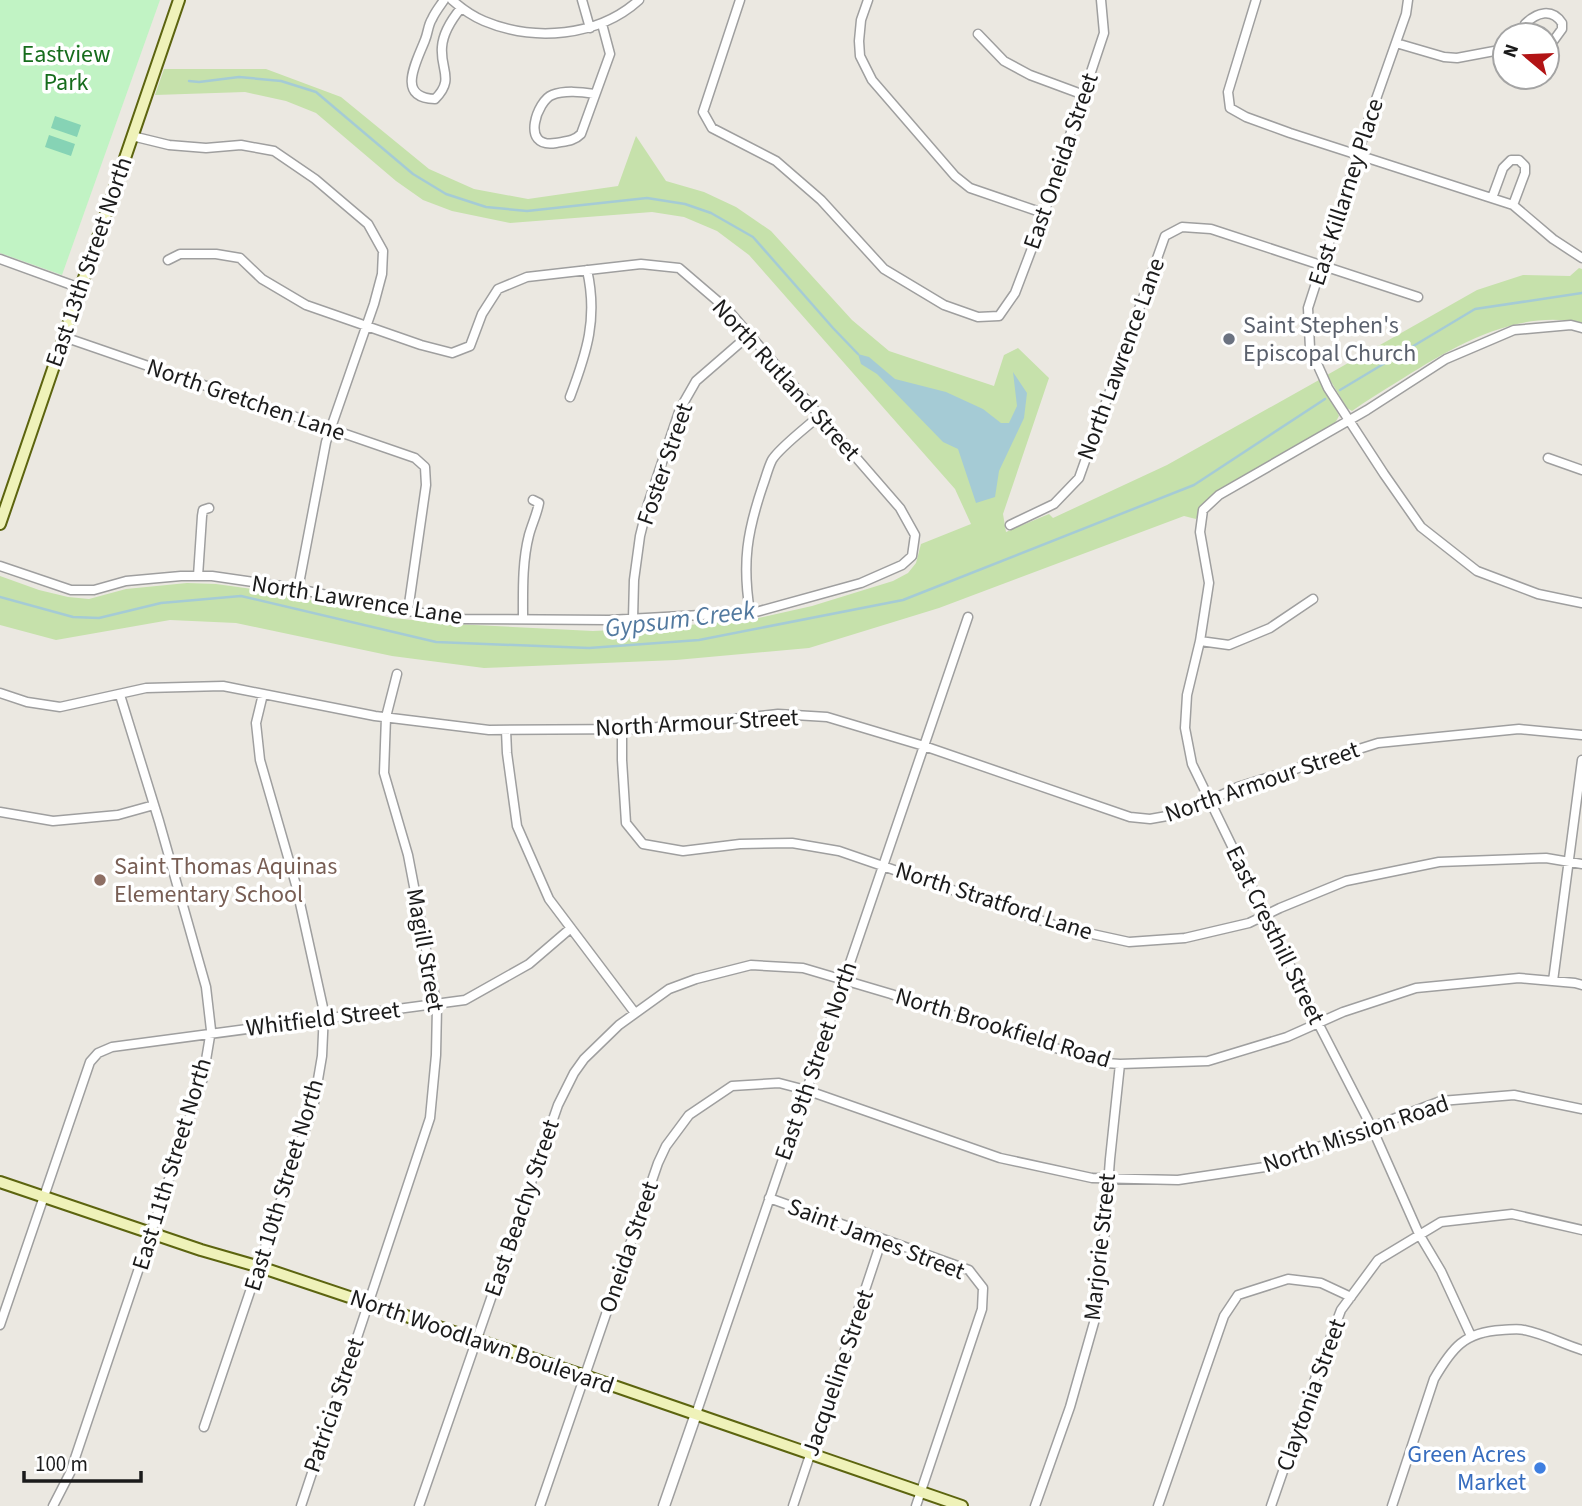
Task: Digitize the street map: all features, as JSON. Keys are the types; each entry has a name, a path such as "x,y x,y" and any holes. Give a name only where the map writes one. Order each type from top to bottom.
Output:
{"main road":[{"name":"East 13th Street North","path":"0,524 179,0"},
{"name":"North Woodlawn Boulevard","path":"0,1182 585,1376 962,1506"}],"street":[{"path":"444,0 431,19 413,66 413,89 428,99 435,99 446,84 442,45 447,29 461,8"},
{"path":"452,0 483,21 521,32 553,33 590,28 625,12 639,0"},
{"path":"582,0 590,28"},
{"name":"East Oneida Street","path":"740,0 703,112 712,128 776,161 821,200 884,269 944,305 978,317 999,316 1016,292 1104,33 1101,0"},
{"path":"868,0 861,20 859,41 860,57 872,80 955,176 970,188 1043,213"},
{"path":"1256,0 1228,92 1230,108 1246,117 1513,205 1553,239 1582,258"},
{"name":"East Killarney Place","path":"1349,420 1328,388 1310,348 1308,308 1406,14 1408,0"},
{"path":"1528,21 1541,13 1549,13 1561,21"},
{"path":"595,94 577,92 548,97 543,102 535,123 537,138 549,144 575,140 581,134 610,54 603,23"},
{"path":"978,34 1004,61 1030,75 1084,94"},
{"path":"1396,43 1444,57 1457,58 1491,52"},
{"path":"132,136 169,145 206,148 241,145 274,151 315,179 368,224 383,251 382,274 367,326 326,442 298,589"},
{"path":"1492,198 1503,167 1511,160 1519,160 1525,166 1525,173 1513,205"},
{"name":"North Lawrence Lane","path":"1010,525 1054,504 1079,478 1165,236 1182,227 1211,229 1418,297"},
{"name":"North Rutland Street","path":"168,260 180,254 216,254 240,258 262,279 306,305 452,353 470,346 482,314 498,289 527,277 641,264 679,268 728,310 901,508 915,536 913,550"},
{"path":"0,259 80,288"},
{"path":"570,397 591,329 592,291 587,270"},
{"path":"1582,328 1571,326 1514,330 1446,359 1349,420 1421,527 1477,571 1538,594 1582,604"},
{"name":"Foster Street","path":"633,618 634,580 643,525 680,409 696,381 749,335"},
{"name":"North Gretchen Lane","path":"64,337 415,458 425,467 426,485 408,611"},
{"path":"750,612 746,585 747,540 757,503 773,458 819,416"},
{"name":"East Cresthill Street","path":"1349,420 1219,495 1203,510 1200,532 1209,583 1200,641 1187,695 1185,728 1192,764 1209,801 1372,1128 1419,1234 1441,1271 1471,1336"},
{"path":"1548,458 1582,470"},
{"path":"523,619 523,587 529,537 538,503 533,500"},
{"path":"198,576 203,509 209,508"},
{"name":"North Lawrence Lane","path":"0,566 71,590 94,590 125,582 181,576 212,576 464,619 609,620 750,612 862,583 902,565 912,556 913,550"},
{"path":"1200,641 1230,645 1270,628 1313,599"},
{"name":"East 9th Street North","path":"664,1506 968,617"},
{"name":"Magill Street","path":"368,1304 430,1118 436,1055 436,1004 408,855 384,773 386,718 397,674"},
{"name":"North Armour Street","path":"0,692 27,702 60,708 146,688 223,686 386,718 489,730 640,729 778,714 827,717 924,746 1130,817 1150,819 1167,816 1238,788 1378,743 1519,729 1582,735"},
{"name":"East 10th Street North","path":"204,1427 314,1103 323,1056 324,1012 296,886 260,760 256,723 263,694"},
{"name":"East 11th Street North","path":"53,1506 70,1473 152,1234 203,1078 211,1033 206,987 120,695"},
{"name":"North Stratford Lane","path":"622,729 626,823 643,844 683,851 740,844 792,843 839,850 1060,927 1129,942 1185,938 1249,922 1346,881 1439,862 1546,858 1582,864"},
{"path":"506,730 517,826 549,899 635,1013"},
{"path":"1553,981 1582,760"},
{"path":"0,811 53,821 118,815 154,805"},
{"name":"Whitfield Street","path":"44,1197 90,1062 96,1054 112,1047 465,1000 528,964 571,928"},
{"name":"North Brookfield Road","path":"635,1013 669,989 696,979 751,965 803,968 845,979 1008,1034 1106,1063 1119,1064 1208,1060 1287,1037 1343,1012 1416,988 1519,978 1582,985"},
{"name":"East Beachy Street","path":"419,1506 558,1105 584,1059 635,1013"},
{"name":"Marjorie Street","path":"1035,1506 1070,1406 1099,1305 1119,1064"},
{"name":"Oneida Street","path":"540,1506 666,1146 689,1115 732,1086 779,1083 806,1090"},
{"name":"North Mission Road","path":"806,1090 1000,1157 1092,1178 1178,1180 1265,1167 1441,1101 1514,1095 1582,1109"},
{"path":"0,1325 44,1197"},
{"name":"Saint James Street","path":"769,1198 969,1270 983,1288 982,1309 921,1492"},
{"name":"Claytonia Street","path":"1271,1506 1341,1310 1378,1259 1441,1222 1512,1214 1582,1230"},
{"name":"Jacqueline Street","path":"793,1506 882,1239"},
{"path":"1158,1506 1224,1316 1238,1295 1288,1279 1321,1283 1350,1297"},
{"name":"Patricia Street","path":"301,1506 368,1304"},
{"path":"1392,1506 1434,1379 1453,1350 1471,1336 1488,1331 1522,1329 1582,1350"},
{"path":"916,1506 921,1492"}],"green space":[{"name":"Eastview Park","path":"0,0 160,0 62,275 0,253"},
{"path":"164,69 266,69 341,97 429,169 474,189 528,199 618,186 636,136 666,181 704,192 736,207 771,231 852,320 889,351 994,386 1004,355 1018,348 1049,378 1003,514 1006,532 1049,514 1053,518 1167,465 1319,380 1339,416 1335,423 1215,493 1204,503 1196,519 1184,516 939,608 809,648 676,660 484,668 392,656 236,623 170,620 56,640 0,625 0,576 39,590 89,599 126,589 187,583 216,584 273,592 392,618 454,624 593,631 754,619 812,606 893,581 908,573 916,563 921,544 971,524 955,489 749,255 717,231 684,217 652,212 510,223 452,211 423,200 396,181 316,113 286,101 245,92 155,95"},
{"path":"55,116 81,125 77,137 51,128"},
{"path":"49,135 75,144 71,156 45,147"},
{"path":"1579,268 1582,269 1582,323 1533,321 1485,334 1439,356 1352,411 1347,408 1327,375 1477,290 1523,275 1570,276"}],"water":[{"path":"858,354 869,357 895,379 946,392 983,409 1001,423 1009,423 1017,406 1013,372 1027,393 1024,418 999,471 995,497 976,503 958,449 943,442 877,374 861,364"}],"waterway":[{"path":"189,81 239,77 281,81 316,92 413,174 446,194 486,207 527,211 647,198 685,204 711,213 753,237 858,354"},
{"name":"Gypsum Creek","path":"1340,390 1475,309 1582,293"},
{"name":"Gypsum Creek","path":"0,597 73,617 99,618 161,603 241,596 436,642 589,648 699,640 903,600 1194,485 1325,399"}],"place":[{"name":"Saint Stephen's Episcopal Church","path":"1229,339"},
{"name":"Saint Thomas Aquinas Elementary School","path":"100,880"},
{"name":"Green Acres Market","path":"1540,1468"}]}
